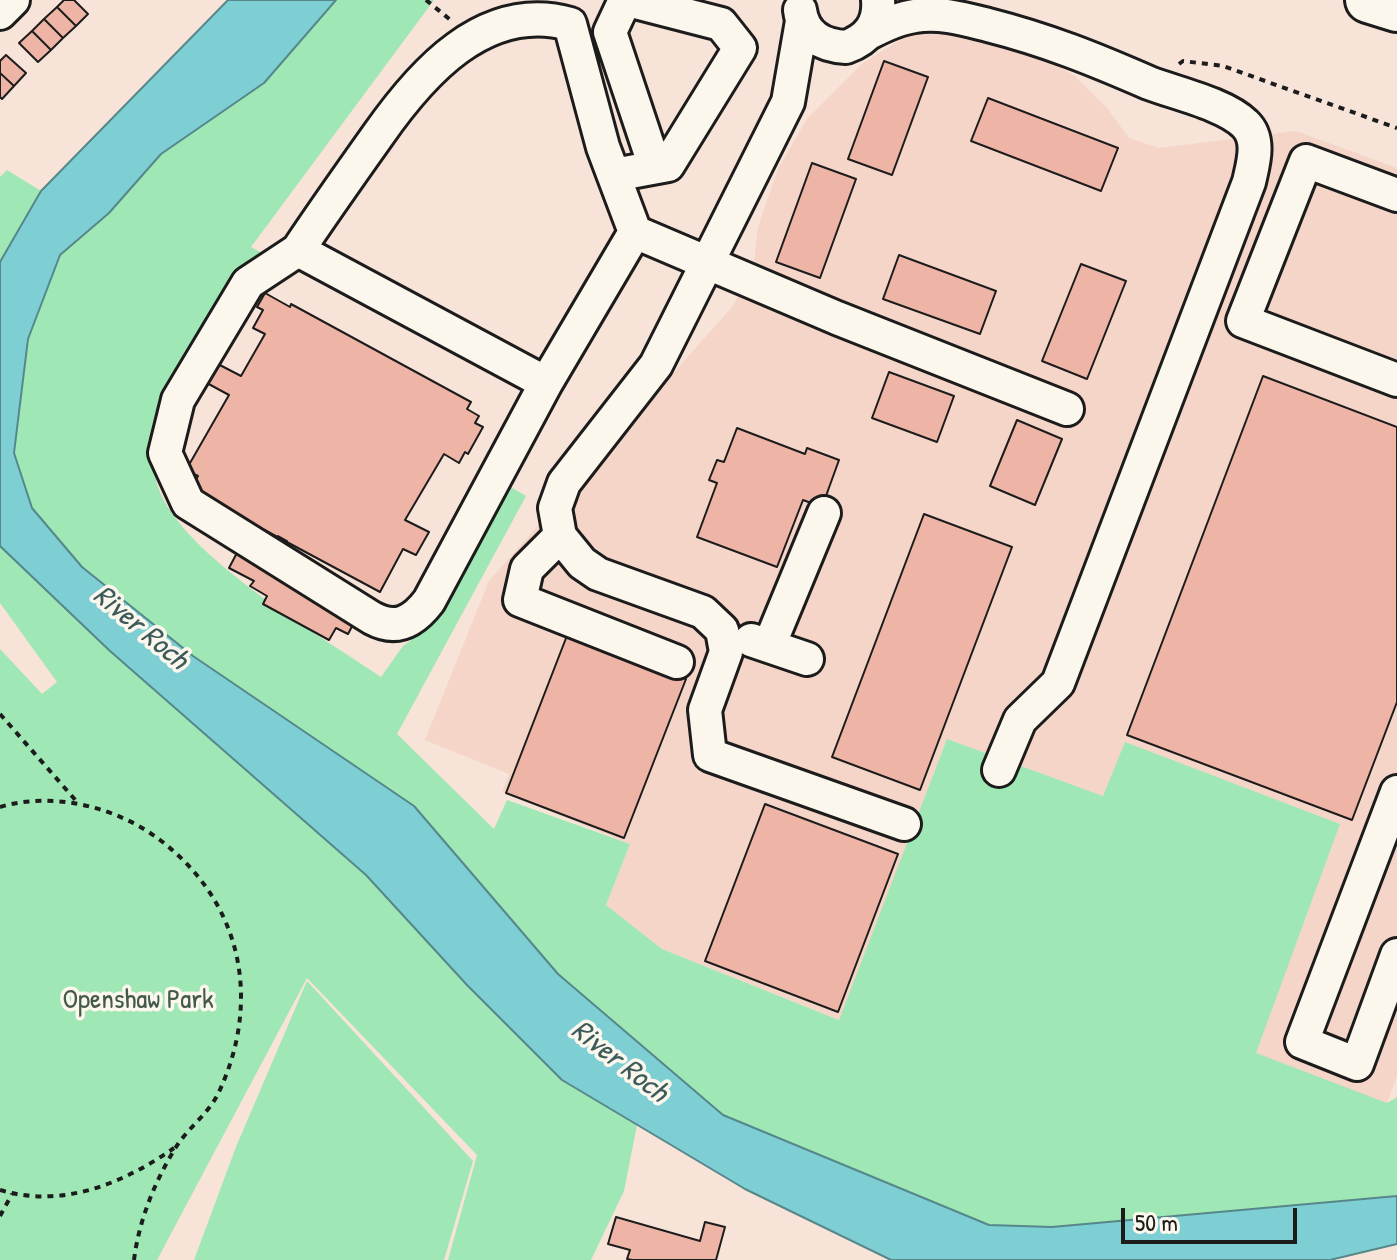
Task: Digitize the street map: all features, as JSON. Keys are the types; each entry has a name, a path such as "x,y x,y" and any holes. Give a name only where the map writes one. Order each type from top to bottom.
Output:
{"highway":[{"path":"1368,0 1397,9"}],"street":[{"path":"0,13 13,0"},
{"path":"614,175 668,165 740,48 721,24 626,0 610,32 655,167"},
{"path":"788,102 858,40 878,17 878,0"},
{"path":"915,0 952,16 1051,41 1152,84 1189,95 1245,124 1255,146 1249,182 1223,253 1058,683 1020,720 999,770"},
{"path":"635,232 546,383 419,615 399,626 385,625 188,503 165,453 178,400 248,283 298,250 433,57 464,30 496,14 522,9 547,9 570,24 614,175 635,232 707,260 837,318 1067,409"},
{"path":"798,10 819,42 858,40 914,16 952,16"},
{"path":"798,10 788,102 656,365 564,483 555,508 560,536 582,563 598,574 703,612 722,630 807,659"},
{"path":"1394,370 1243,321 1306,161 1397,195"},
{"path":"298,250 546,383"},
{"path":"1223,253 1263,268"},
{"path":"769,646 824,513"},
{"path":"560,536 527,569 520,600 677,662"},
{"path":"722,630 726,652 705,710 710,755 904,824"},
{"path":"1397,792 1390,830 1302,1042 1357,1064 1397,955"}],"path":[{"path":"426,0 464,30"},
{"path":"1152,84 1183,61 1223,66 1397,128"},
{"path":"0,714 78,803"},
{"path":"0,807 17,802 78,803 138,823 188,861 224,913 242,975 239,1038 216,1097 176,1147 145,1208 134,1260"},
{"path":"0,1190 12,1194 56,1196 99,1189 140,1172 176,1147"},
{"path":"0,1216 12,1194"}],"shaded area":[{"path":"913,32 950,35 1039,55 1075,76 1107,108 1129,138 1159,148 1296,131 1397,168 1397,1076 1387,1103 1255,1054 1340,824 1125,743 1103,796 947,739 840,1020 662,949 606,905 630,844 502,792 509,774 425,740 489,581 732,307 753,271 758,227 778,169 807,119 863,63"}],"green space":[{"path":"336,0 434,0 251,247 267,256 151,450 158,487 172,513 194,540 290,617 381,677 403,646 430,627 507,485 526,496 397,734 494,829 507,800 630,844 606,905 662,949 839,1020 947,739 1103,796 1125,742 1340,824 1256,1053 1387,1103 1397,1097 1397,1196 1052,1227 989,1225 723,1115 558,974 414,806 193,656 82,567 32,508 14,453 28,339 60,255 109,213 161,154 264,83"},
{"path":"7,170 41,191 0,262 0,177"},
{"name":"Openshaw Park","path":"0,546 110,651 366,875 467,985 561,1080 637,1125 624,1191 591,1260 448,1260 477,1155 307,978 157,1260 0,1260 0,649 42,694 57,682 0,603"},
{"path":"307,981 473,1161 444,1260 194,1260 236,1147"}],"water":[{"name":"River Roch","path":"228,0 336,0 264,83 161,154 109,213 60,255 28,339 14,453 32,508 82,567 193,656 414,806 558,974 723,1115 989,1225 1052,1227 1397,1196 1397,1244 1330,1260 891,1260 745,1189 562,1080 467,985 366,875 110,651 0,546 0,262 41,191"}],"building":[{"path":"64,0 74,0 88,14 76,26 57,7"},
{"path":"57,7 76,26 63,38 44,19"},
{"path":"44,19 63,38 51,50 32,31"},
{"path":"32,31 51,50 38,62 19,43"},
{"path":"6,55 26,73 14,86 0,73 0,61"},
{"path":"884,61 928,77 892,175 848,159"},
{"path":"0,73 14,86 2,99 0,97"},
{"path":"988,98 1118,148 1101,191 971,141"},
{"path":"812,163 856,179 820,278 776,262"},
{"path":"899,255 996,291 980,334 883,299"},
{"path":"1081,264 1126,281 1087,379 1042,361"},
{"path":"265,293 290,307 291,304 471,402 467,409 479,416 475,423 483,427 468,454 465,452 459,463 444,454 405,520 429,532 416,555 403,549 380,592 190,490 198,476 186,470 229,395 205,382 216,363 241,376 265,334 253,328 263,310 257,307"},
{"path":"889,372 954,396 937,442 872,418"},
{"path":"1263,376 1397,427 1397,702 1352,820 1127,735"},
{"path":"1017,420 1062,439 1035,505 990,486"},
{"path":"737,428 805,454 807,448 839,460 822,507 803,500 777,567 697,537 717,483 709,480 717,460 724,462"},
{"path":"924,514 1012,547 920,790 832,757"},
{"path":"278,536 287,541 272,568 358,615 348,634 336,628 329,640 263,604 267,596 250,586 254,581 229,568 239,549 263,562"},
{"path":"568,633 686,679 624,838 506,793"},
{"path":"765,804 898,854 838,1012 705,961"},
{"path":"616,1217 700,1241 705,1222 725,1227 716,1260 632,1260 627,1259 630,1250 608,1244"}]}
